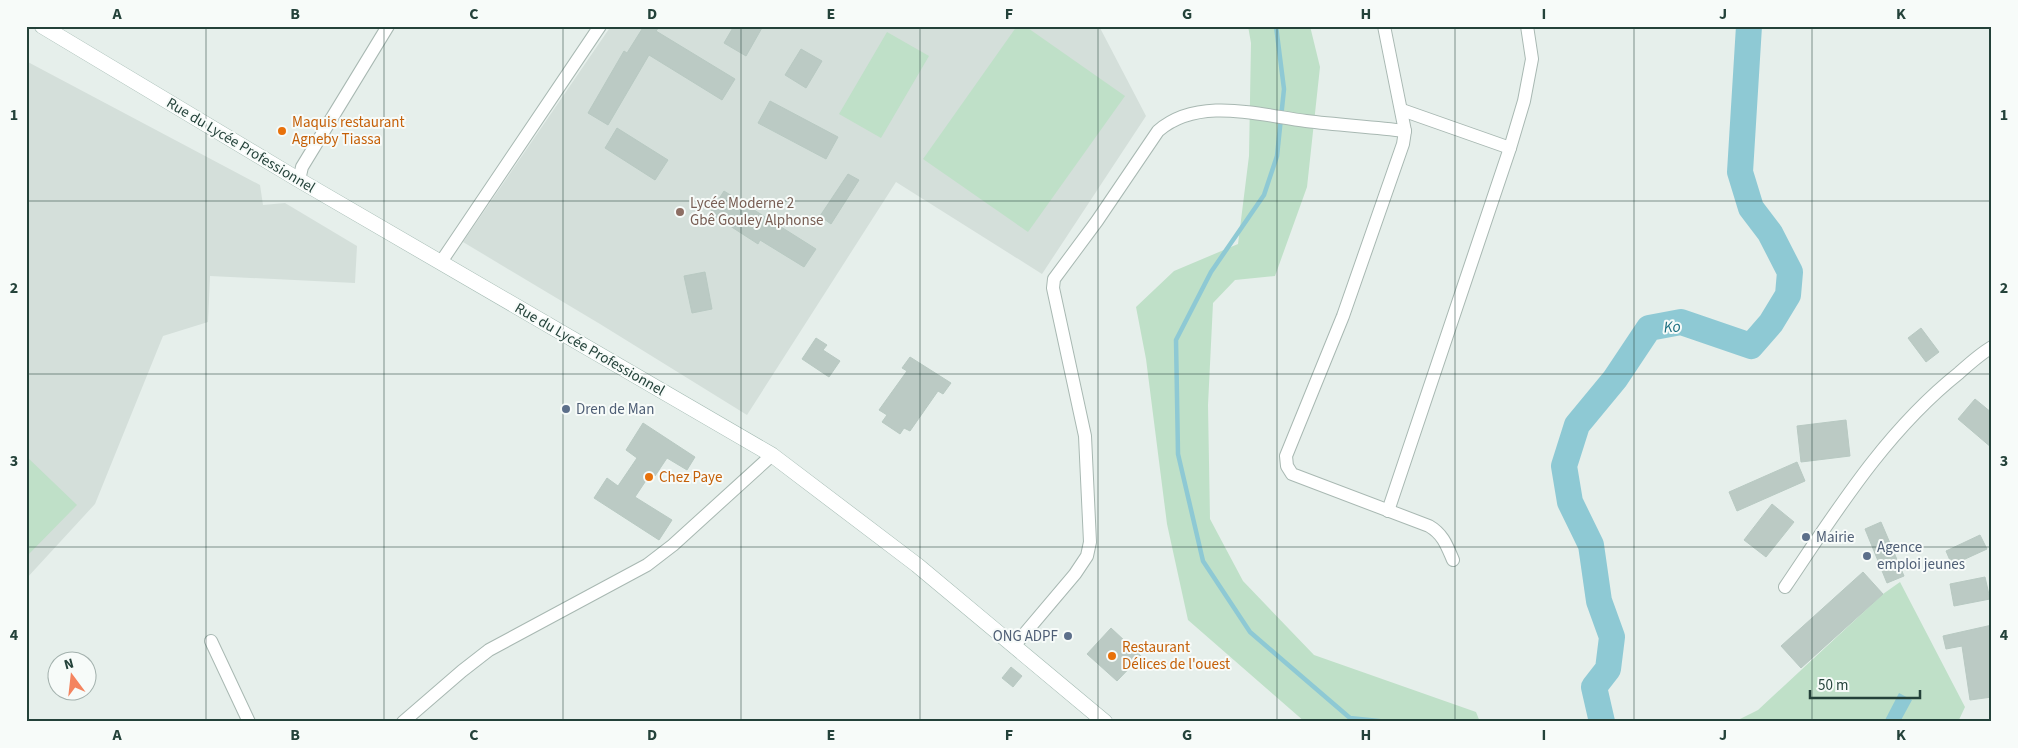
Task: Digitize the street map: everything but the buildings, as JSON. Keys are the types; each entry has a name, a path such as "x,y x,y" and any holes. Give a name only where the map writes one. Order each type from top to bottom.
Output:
{"main road":[{"name":"Rue du Lycée Professionnel","path":"42,26 297,173 441,262 772,455 917,565 1105,722"}],"street":[{"path":"297,173 388,26"},
{"path":"441,262 600,26"},
{"path":"1384,26 1395,87 1402,110 1405,131 1403,144 1343,316 1286,456 1287,466 1292,474 1429,526 1443,538 1453,560"},
{"path":"1388,511 1510,148 1524,101 1532,59 1527,26"},
{"path":"1402,110 1510,148"},
{"path":"1015,645 1075,574 1088,556 1090,542 1084,436 1053,288 1054,279 1097,221 1158,131 1167,123 1184,116 1212,111 1247,112 1306,121 1405,131"},
{"path":"1785,587 1862,475 1900,427 1936,391 1992,347"},
{"path":"403,722 462,670 490,650 647,565 772,455"},
{"path":"211,641 249,722"}],"shaded area":[{"name":"Lycée Moderne 2 Gbê Gouley Alphonse","path":"611,26 1099,26 1146,116 1042,274 896,182 747,415 463,242"},
{"path":"26,61 260,185 263,205 285,203 357,246 355,283 210,276 208,322 163,336 95,504 26,579"}],"green space":[{"path":"1017,26 1025,26 1125,96 1028,232 923,159"},
{"path":"1248,26 1310,26 1320,67 1307,187 1275,276 1235,280 1213,303 1208,405 1210,519 1243,581 1314,655 1476,712 1480,722 1305,722 1188,620 1167,524 1146,359 1136,307 1174,271 1238,244 1249,156 1251,43"},
{"path":"887,32 929,56 881,138 839,114"},
{"path":"26,456 77,505 26,557"},
{"path":"1900,582 1965,707 1958,722 1734,722 1758,710 1883,594"}],"water":[{"path":"1899,693 1912,700 1900,722 1884,722"}],"waterway":[{"path":"1276,26 1284,89 1277,156 1264,195 1211,272 1176,340 1178,454 1203,561 1250,632 1350,718 1388,722"},
{"name":"Ko","path":"1602,722 1594,687 1608,669 1612,637 1599,601 1591,545 1570,502 1564,466 1577,425 1615,379 1649,328 1681,322 1751,346 1771,323 1788,295 1790,272 1770,233 1751,208 1740,172 1749,26"}],"place":[{"name":"Maquis restaurant Agneby Tiassa","path":"282,131"},
{"name":"Lycée Moderne 2 Gbê Gouley Alphonse","path":"680,212"},
{"name":"Dren de Man","path":"566,409"},
{"name":"Chez Paye","path":"649,477"},
{"name":"Mairie","path":"1806,537"},
{"name":"Agence emploi jeunes","path":"1867,556"},
{"name":"ONG ADPF","path":"1068,636"},
{"name":"Restaurant Délices de l'ouest","path":"1112,656"}]}
